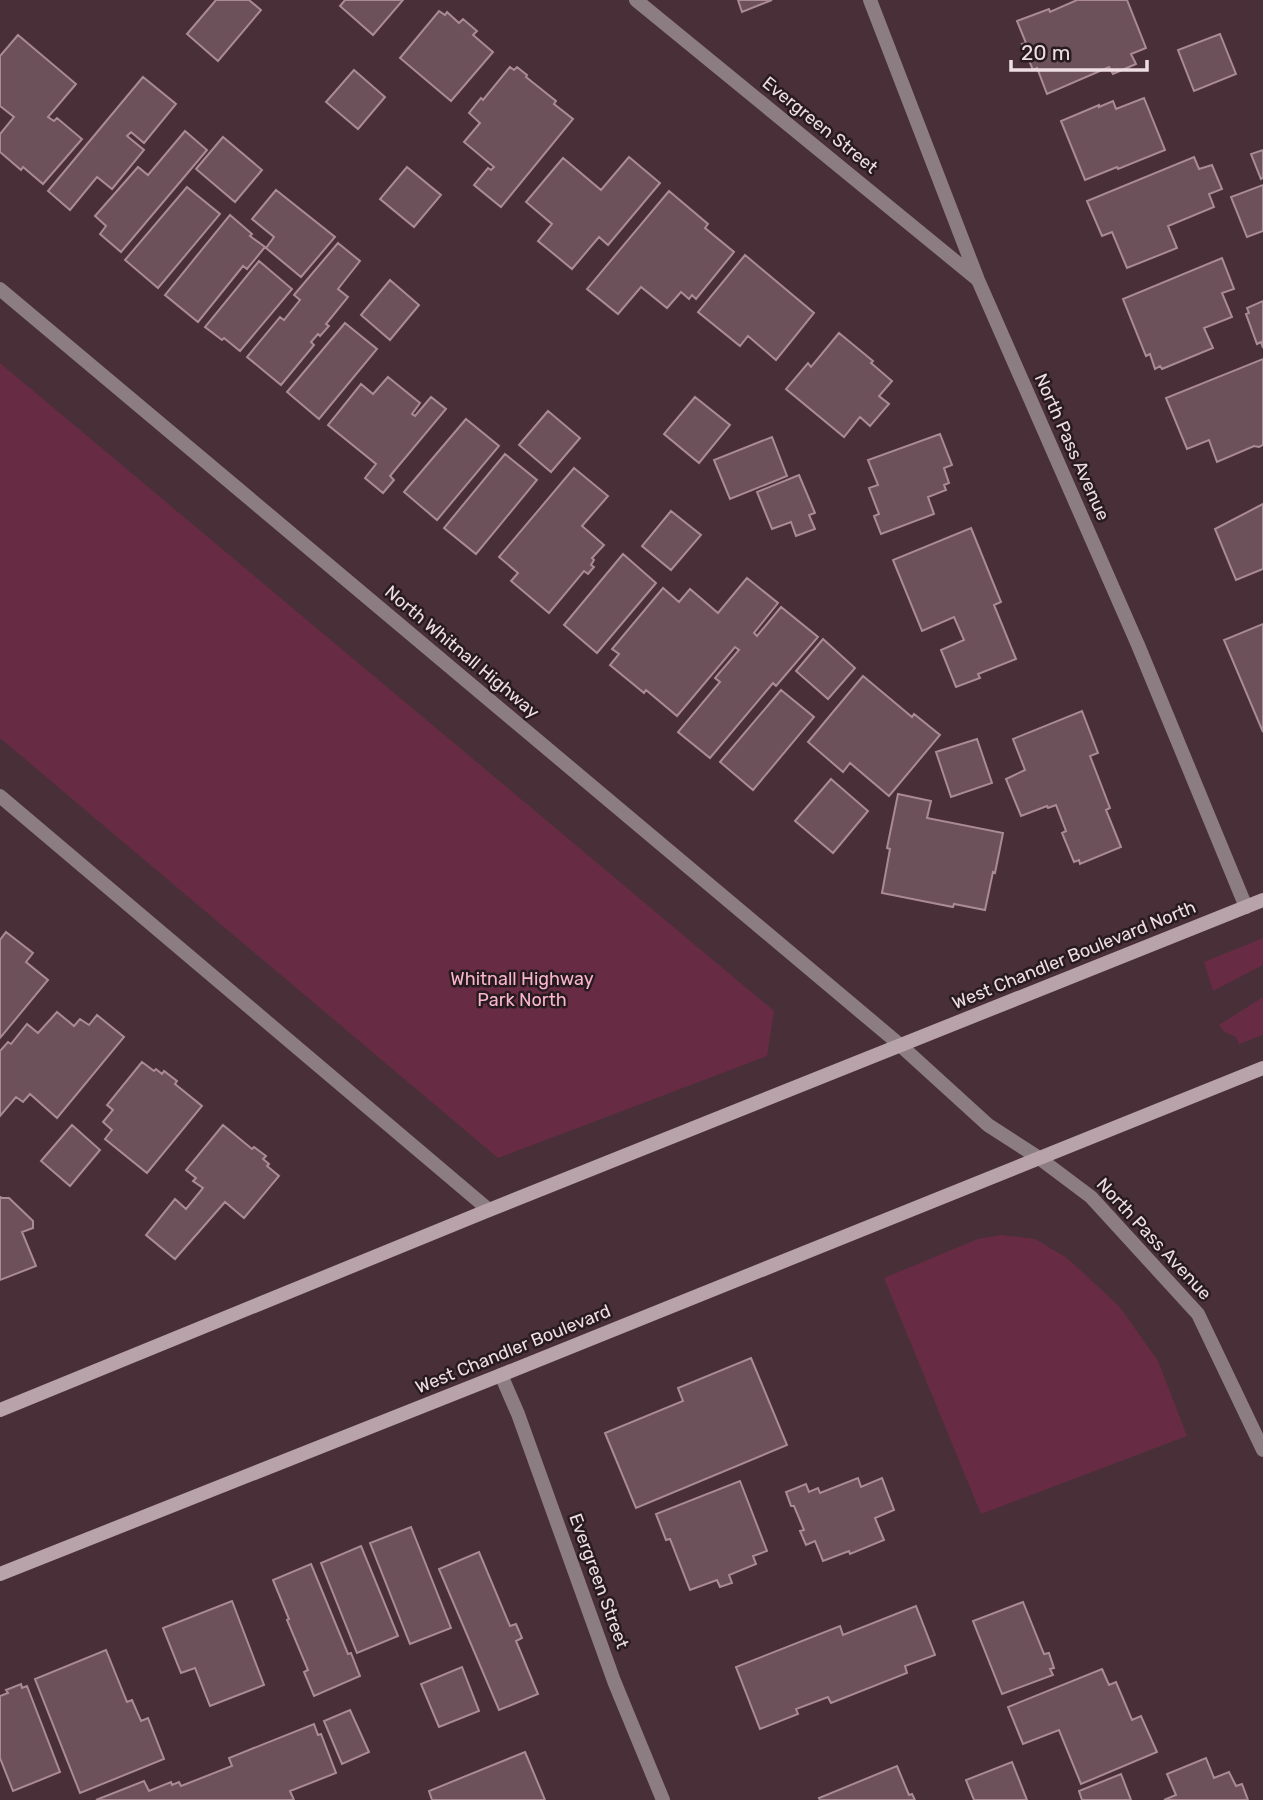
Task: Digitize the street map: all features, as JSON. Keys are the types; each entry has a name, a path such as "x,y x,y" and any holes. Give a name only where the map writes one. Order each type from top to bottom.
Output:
{"main road":[{"name":"West Chandler Boulevard North","path":"899,1044 1263,900"},
{"path":"0,1410 899,1044"},
{"name":"West Chandler Boulevard","path":"0,1574 1263,1068"}],"street":[{"name":"Evergreen Street","path":"636,0 978,280"},
{"name":"North Pass Avenue","path":"870,0 978,280 1138,645 1246,907"},
{"name":"North Whitnall Highway","path":"0,289 899,1044"},
{"path":"0,796 489,1210"},
{"name":"North Pass Avenue","path":"899,1044 988,1125 1039,1158 1091,1197 1198,1314 1263,1450"},
{"name":"Evergreen Street","path":"501,1375 518,1414 614,1681 663,1800"}],"green space":[{"name":"Whitnall Highway Park North","path":"0,363 774,1011 767,1056 498,1158 0,738"},
{"path":"1263,938 1263,965 1213,991 1204,962"},
{"path":"1263,997 1263,1035 1239,1044 1236,1037 1224,1032 1219,1025"},
{"path":"1001,1235 1035,1239 1067,1258 1119,1306 1158,1361 1187,1436 981,1514 884,1278 978,1239"}],"building":[{"path":"216,0 249,0 261,10 218,61 187,34"},
{"path":"345,0 403,0 373,35 340,6"},
{"path":"738,0 772,0 742,12"},
{"path":"1077,0 1127,0 1146,48 1131,54 1136,64 1113,74 1109,67 1047,94 1037,68 1033,70 1022,44 1026,43 1017,21 1049,9 1050,12"},
{"path":"439,11 445,15 447,12 459,23 463,19 477,31 473,35 493,52 451,101 400,58"},
{"path":"1220,34 1236,74 1194,91 1178,50"},
{"path":"18,35 76,84 48,117 54,121 57,118 82,139 43,184 0,152 0,134 14,117 0,106 0,56"},
{"path":"510,67 514,70 517,67 527,75 526,77 556,101 554,104 573,119 501,207 474,185 488,168 491,170 494,167 464,142 480,123 469,113"},
{"path":"354,70 385,97 358,129 326,102"},
{"path":"143,77 176,104 144,143 131,132 127,136 144,150 112,189 97,177 70,210 48,191"},
{"path":"1144,98 1165,150 1085,180 1061,121 1113,101 1116,109"},
{"path":"185,131 207,150 121,252 100,234 106,226 95,216 138,167 148,175"},
{"path":"223,137 262,170 235,202 196,169"},
{"path":"1263,150 1263,178 1261,179 1251,154"},
{"path":"629,157 660,183 608,245 599,237 572,269 538,241 552,224 526,202 563,158 601,190"},
{"path":"1194,157 1199,169 1212,165 1222,189 1209,194 1214,207 1168,226 1177,248 1127,268 1112,232 1102,236 1087,201"},
{"path":"407,167 441,195 414,227 380,199"},
{"path":"1263,185 1263,231 1247,237 1231,197"},
{"path":"187,187 220,214 158,288 125,260"},
{"path":"276,190 335,237 301,277 266,248 274,237 252,219"},
{"path":"669,191 708,224 705,228 734,252 696,299 692,295 689,299 681,292 667,308 641,287 618,314 587,289"},
{"path":"230,215 265,247 247,269 243,266 198,322 165,295"},
{"path":"338,243 360,261 338,289 348,297 326,324 329,326 311,342 314,345 281,385 247,357 280,317 284,320 300,300 294,295"},
{"path":"745,255 814,313 776,360 748,336 740,346 698,312"},
{"path":"1222,258 1234,289 1222,293 1232,317 1204,328 1213,348 1162,369 1160,366 1155,369 1150,354 1146,356 1123,299"},
{"path":"259,261 292,289 240,351 205,327"},
{"path":"390,280 419,305 390,340 361,315"},
{"path":"1263,301 1263,348 1261,342 1257,344 1246,314 1249,313 1247,308"},
{"path":"345,323 377,349 319,419 287,392"},
{"path":"839,333 892,381 879,396 889,404 870,426 860,417 844,437 786,389 808,363 811,367"},
{"path":"1263,359 1263,445 1254,446 1217,462 1209,440 1187,449 1166,398"},
{"path":"388,377 420,403 412,414 415,416 431,397 446,409 390,476 394,480 383,493 365,478 376,464 328,425 361,384 373,394"},
{"path":"695,397 730,425 699,463 664,434"},
{"path":"548,411 580,438 551,472 519,445"},
{"path":"466,419 499,446 437,520 404,492"},
{"path":"940,434 952,465 944,468 949,483 944,485 946,490 928,497 934,514 881,534 874,516 879,514 869,488 878,485 868,460"},
{"path":"772,437 787,476 730,499 714,460"},
{"path":"505,454 537,480 476,554 444,528"},
{"path":"574,468 608,496 582,526 604,545 592,558 594,560 591,565 594,567 588,574 584,571 549,613 511,581 518,573 499,557"},
{"path":"799,475 815,513 809,515 815,529 796,536 791,522 772,529 757,492"},
{"path":"1263,504 1263,569 1236,580 1215,529"},
{"path":"671,511 701,535 671,570 642,546"},
{"path":"971,528 1001,602 994,605 1016,659 978,674 980,678 956,687 941,650 964,640 954,617 922,631 893,560"},
{"path":"623,554 656,583 597,653 564,625"},
{"path":"747,578 778,603 754,633 757,636 781,607 818,637 776,686 773,683 710,758 678,732 720,682 715,678 739,650 735,647 677,716 610,665 619,654 612,649 663,588 679,602 690,589 718,613"},
{"path":"1263,624 1263,732 1224,640"},
{"path":"823,639 855,668 828,699 796,671"},
{"path":"863,676 912,717 914,714 940,735 889,796 850,763 843,772 808,742"},
{"path":"781,690 814,717 753,790 720,762"},
{"path":"1082,711 1098,753 1090,756 1110,808 1106,810 1121,847 1080,864 1079,860 1074,862 1062,833 1066,831 1056,805 1021,816 1006,779 1025,770 1013,739"},
{"path":"977,739 992,783 951,797 936,752"},
{"path":"831,779 868,811 833,853 795,821"},
{"path":"898,794 931,801 927,818 1003,833 985,910 954,904 953,907 882,893 890,849 887,848"},
{"path":"6,932 33,953 26,962 48,980 0,1038 0,940"},
{"path":"57,1012 74,1026 80,1019 89,1025 97,1015 124,1037 57,1118 30,1094 23,1102 16,1097 0,1116 0,1051 8,1042 11,1044 27,1024 38,1033"},
{"path":"142,1062 154,1071 156,1069 162,1074 164,1071 177,1081 175,1084 202,1106 147,1173 105,1139 112,1130 103,1122 113,1110 107,1105"},
{"path":"72,1125 100,1150 70,1186 41,1161"},
{"path":"223,1125 252,1149 254,1147 266,1156 263,1159 269,1164 267,1166 279,1176 244,1218 225,1202 175,1259 146,1235 175,1199 186,1209 203,1188 193,1181 196,1178 186,1170"},
{"path":"0,1197 9,1198 33,1221 33,1228 22,1232 36,1266 0,1280"},
{"path":"751,1358 787,1445 636,1508 605,1433 683,1401 678,1388"},
{"path":"858,1478 861,1487 882,1478 894,1510 875,1518 884,1540 850,1554 849,1551 823,1561 815,1541 806,1545 800,1531 804,1530 786,1492 806,1484 809,1492 818,1488 820,1493"},
{"path":"740,1481 767,1551 753,1556 756,1564 729,1575 732,1583 720,1587 717,1580 690,1590 670,1539 666,1540 656,1514"},
{"path":"411,1527 451,1628 410,1644 370,1543"},
{"path":"361,1546 398,1636 357,1653 321,1563"},
{"path":"479,1552 510,1626 516,1624 522,1638 516,1641 538,1694 499,1710 439,1569"},
{"path":"311,1564 348,1654 351,1653 360,1676 314,1696 304,1672 308,1670 273,1580"},
{"path":"232,1601 264,1685 210,1706 195,1668 181,1673 163,1628"},
{"path":"1023,1602 1044,1654 1049,1653 1054,1668 1050,1669 1053,1675 1002,1694 973,1621"},
{"path":"916,1606 935,1655 905,1666 907,1673 831,1703 828,1697 796,1709 798,1714 760,1729 736,1667 840,1626 843,1635"},
{"path":"106,1650 127,1702 132,1700 141,1721 148,1718 164,1759 80,1793 35,1679"},
{"path":"462,1667 479,1711 439,1727 421,1684"},
{"path":"1102,1669 1109,1685 1116,1682 1132,1720 1141,1716 1157,1752 1081,1784 1059,1730 1023,1744 1008,1707"},
{"path":"21,1684 22,1688 27,1686 60,1772 13,1791 0,1758 0,1696 8,1693 6,1690"},
{"path":"350,1710 369,1752 342,1764 324,1721"},
{"path":"314,1724 318,1735 321,1734 336,1773 290,1791 294,1800 96,1800 144,1781 149,1791 171,1782 172,1785 179,1782 181,1786 232,1766 229,1758"},
{"path":"525,1752 545,1800 432,1800 429,1791"},
{"path":"1206,1758 1214,1778 1229,1772 1236,1786 1242,1784 1248,1800 1164,1800 1176,1795 1167,1774"},
{"path":"1012,1762 1027,1800 974,1800 966,1780"},
{"path":"897,1766 909,1795 912,1794 915,1800 819,1798"},
{"path":"1121,1774 1131,1800 1082,1800 1079,1791"}]}
